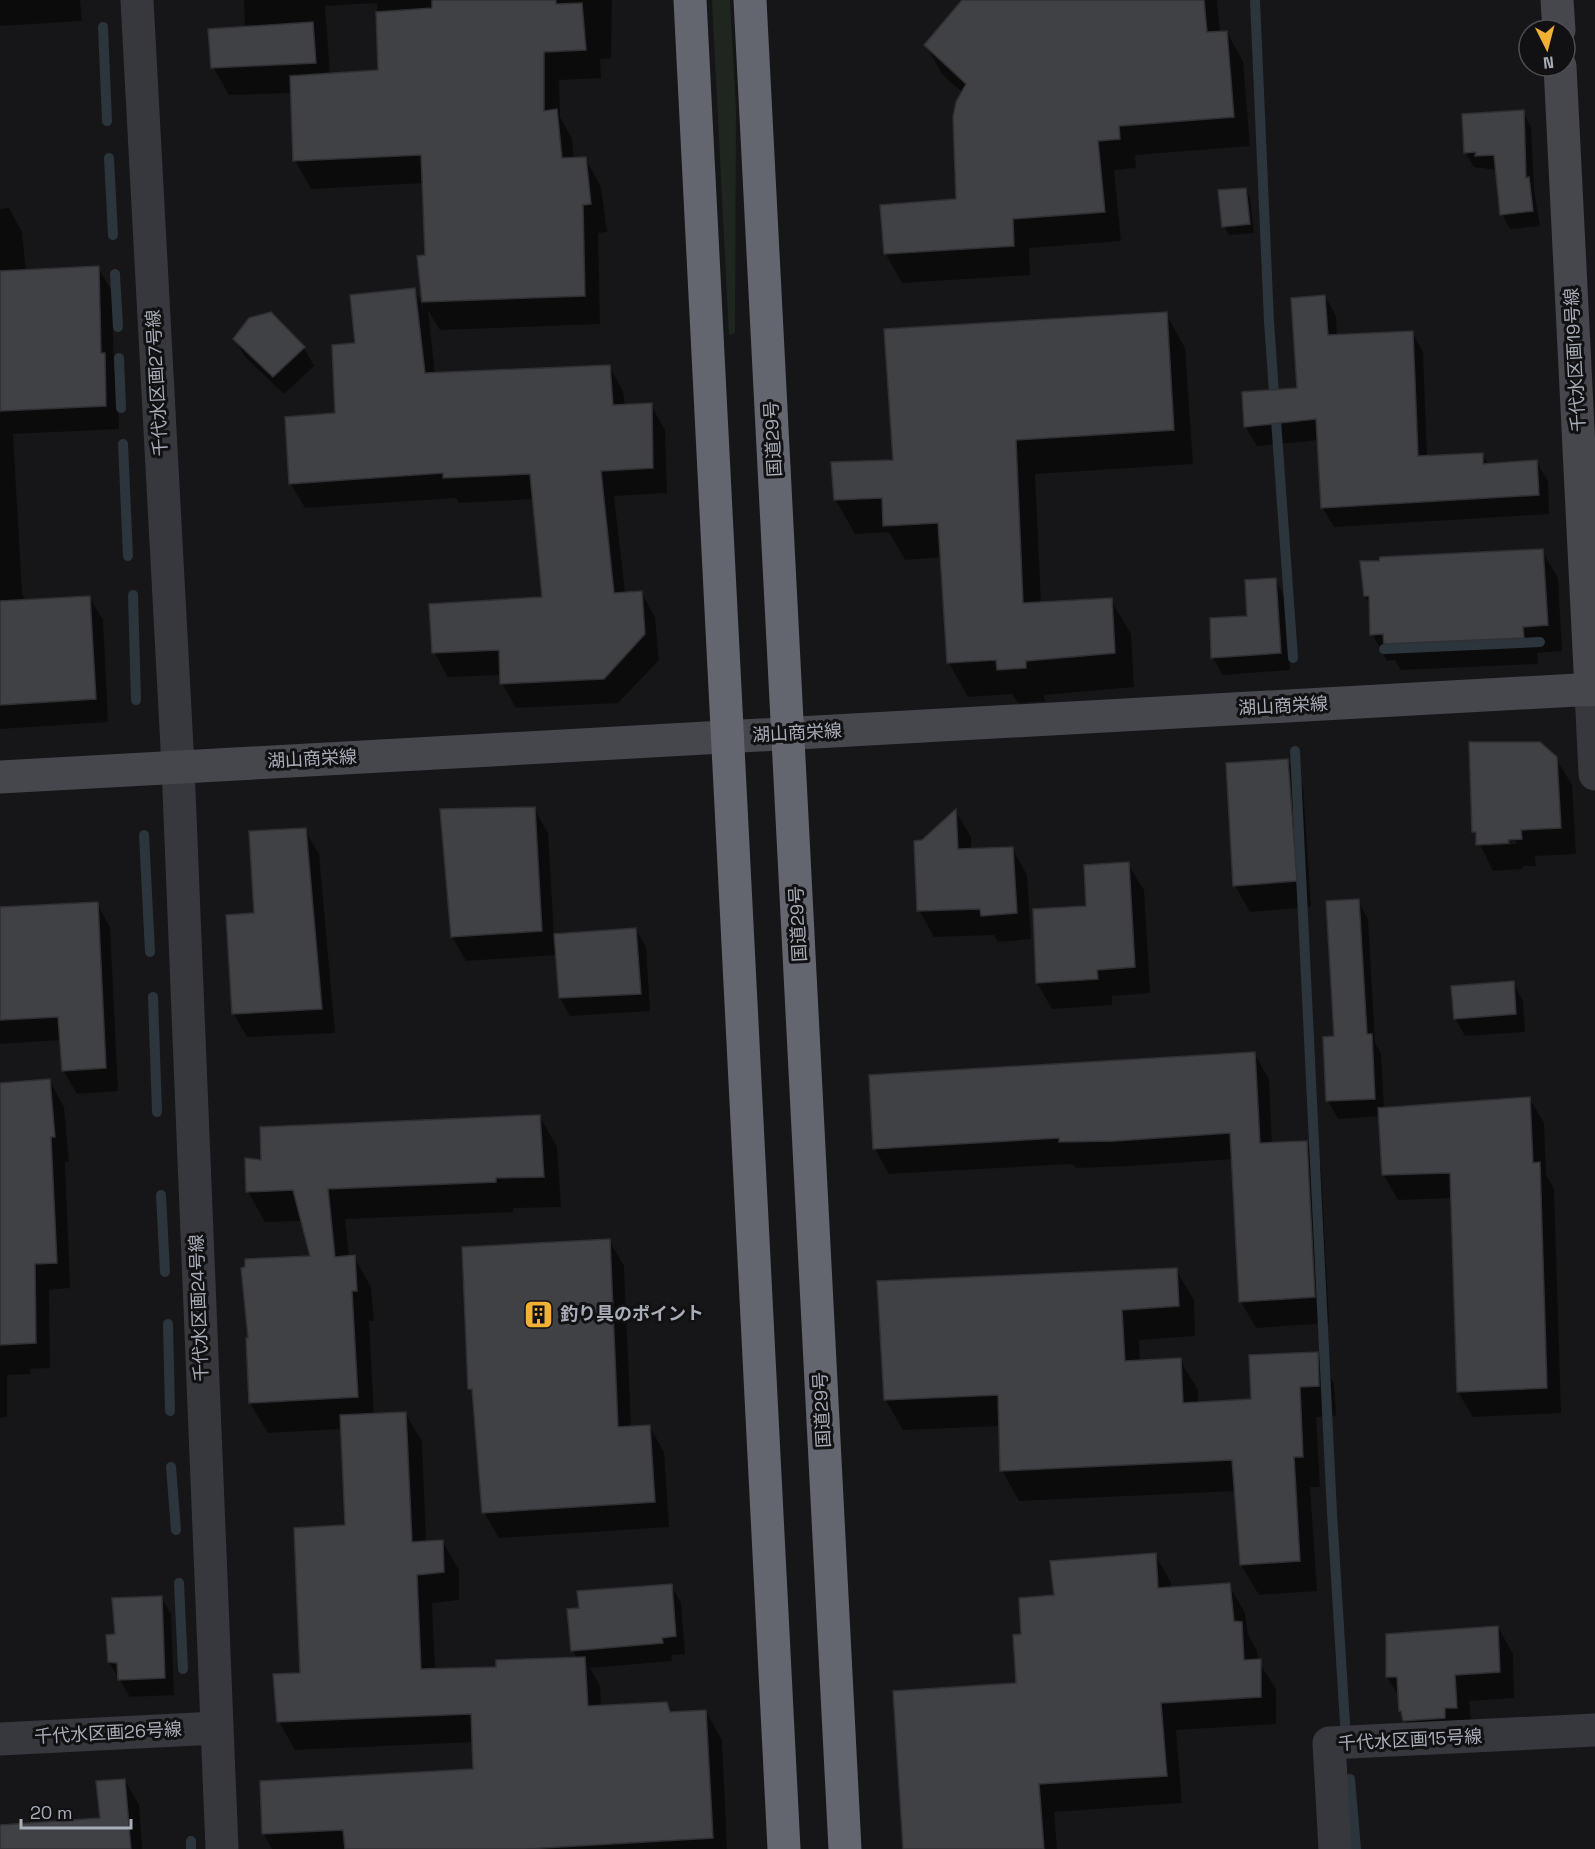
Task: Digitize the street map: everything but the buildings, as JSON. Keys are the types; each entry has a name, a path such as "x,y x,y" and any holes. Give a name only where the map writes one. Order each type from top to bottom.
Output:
{"highway":[{"path":"690,0 784,1849"},
{"name":"国道29号","path":"750,0 845,1849"}],"street":[{"name":"千代水区画27号線","path":"137,0 178,766"},
{"path":"1557,0 1558,18"},
{"name":"千代水区画19号線","path":"1561,78 1593,689"},
{"name":"湖山商栄線","path":"0,777 1593,689"},
{"path":"1593,689 1595,774"},
{"name":"千代水区画24号線","path":"178,766 222,1849"},
{"name":"千代水区画26号線","path":"0,1738 216,1728"},
{"name":"千代水区画15号線","path":"1335,1849 1329,1743 1595,1730"}],"shaded area":[{"path":"712,0 730,0 736,111 735,333 729,335"}],"waterway":[{"path":"1255,0 1269,322 1293,658"},
{"path":"103,27 107,121"},
{"path":"109,158 113,235"},
{"path":"115,274 118,327"},
{"path":"119,358 121,408"},
{"path":"123,444 128,556"},
{"path":"133,595 136,700"},
{"path":"1384,649 1540,642"},
{"path":"1295,751 1332,1513 1345,1724"},
{"path":"144,835 150,952"},
{"path":"153,997 157,1112"},
{"path":"161,1195 165,1272"},
{"path":"168,1324 170,1411"},
{"path":"171,1467 176,1530"},
{"path":"179,1583 183,1669"},
{"path":"1350,1779 1356,1849"},
{"path":"191,1841 191,1849"}],"place":[{"name":"釣り具のポイント","path":"539,1314"}]}
